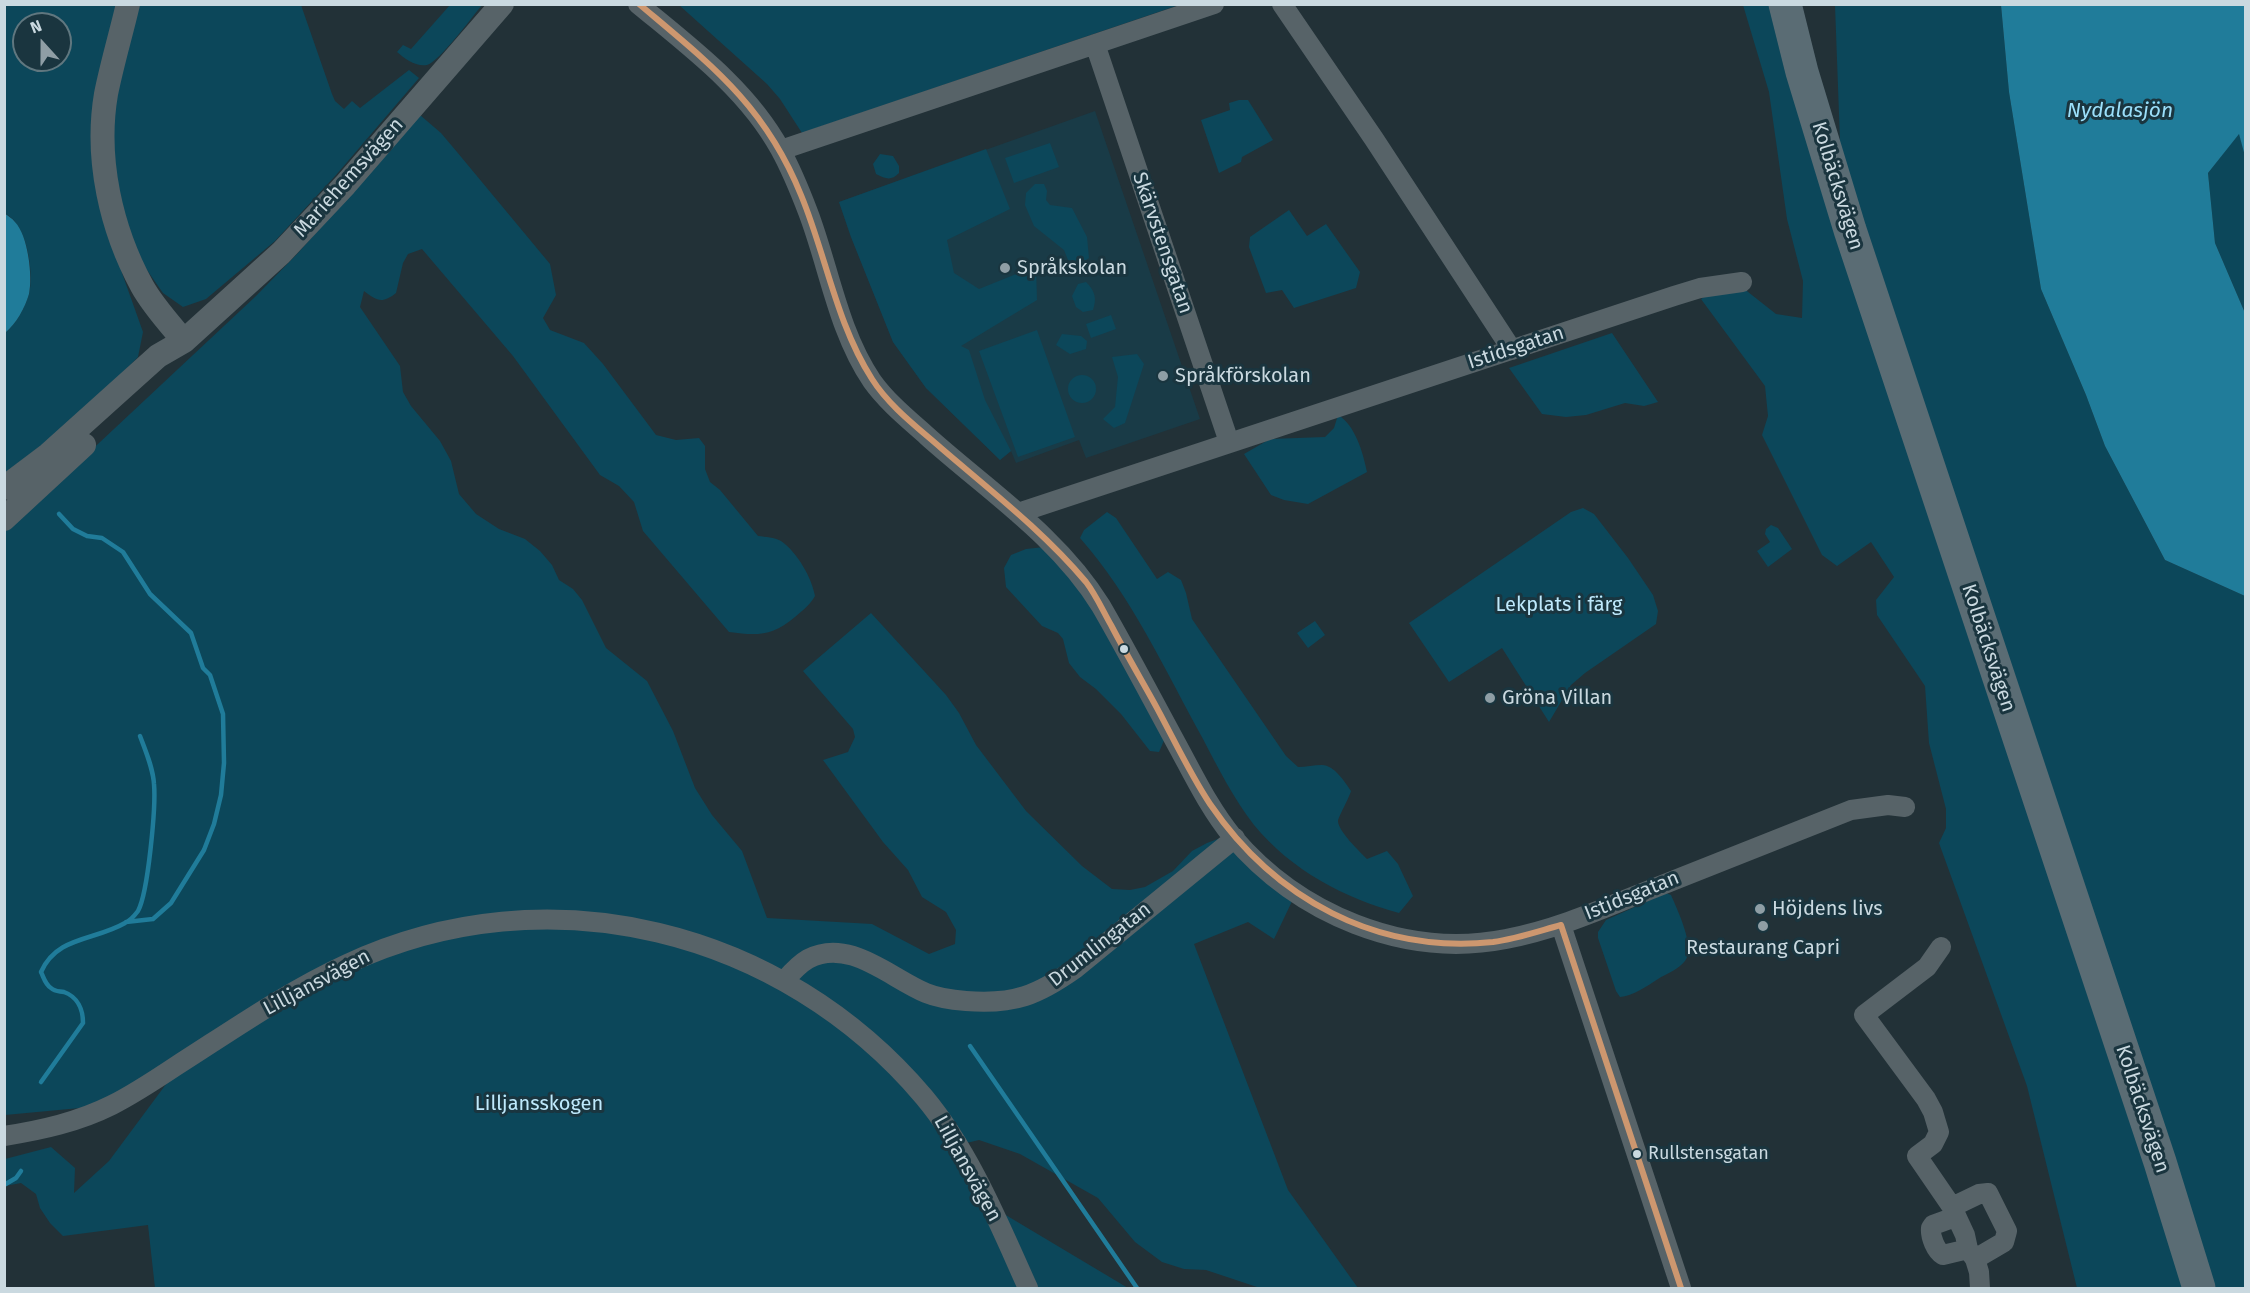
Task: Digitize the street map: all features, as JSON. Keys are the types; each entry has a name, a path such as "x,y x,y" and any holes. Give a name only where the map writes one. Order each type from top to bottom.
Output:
{"highway":[{"name":"Kolbäcksvägen","path":"1785,4 1802,72 1850,230 2156,1151 2199,1288"},
{"name":"Kolbäcksvägen","path":"1805,4 1851,166 2175,1143 2219,1288"}],"street":[{"path":"128,4 106,94 104,112 104,148 108,191 118,234 143,286 162,315 184,341"},
{"name":"Mariehemsvägen","path":"4,519 150,385 184,341 289,245 502,4"},
{"name":"Istidsgatan","path":"638,4 728,81 761,119 781,150 808,212 844,323 873,381 906,418 1054,546 1089,586 1209,802 1234,838 1268,872 1329,914 1360,927 1424,942 1453,944 1507,939 1561,924 1851,810 1888,805 1905,807"},
{"path":"781,150 1214,4"},
{"path":"1282,4 1374,139 1512,350"},
{"name":"Skärvstensgatan","path":"1095,44 1229,442"},
{"name":"Istidsgatan","path":"1018,513 1691,291 1742,282"},
{"name":"Mariehemsvägen","path":"4,488 57,447 158,356 184,341"},
{"name":"Drumlingatan","path":"784,981 808,959 825,954 848,954 872,963 927,994 954,1000 990,1003 1023,998 1049,986 1076,968 1234,838"},
{"name":"Lilljansvägen","path":"4,1136 57,1126 112,1105 332,972 378,951 446,931 479,925 541,920 607,923 660,933 711,948 760,968 822,1004 864,1036 925,1098 947,1129 979,1183 1028,1288"},
{"path":"1561,924 1681,1288"},
{"path":"1941,947 1927,967 1864,1015 1934,1112 1939,1132 1937,1138 1917,1156 1954,1212 1979,1272 1980,1288"},
{"path":"1988,1193 2007,1231 2004,1242 1971,1254 1940,1254 1930,1228 1954,1212 1979,1194 1988,1193"}],"shaded area":[{"name":"Språkskolan","path":"1095,111 1200,419 1086,458 1079,440 1016,463 1011,451 1000,460 926,388 893,342 839,202"}],"green space":[{"path":"5,5 301,5 332,94 335,101 344,109 352,101 360,108 409,70 419,78 336,175 275,241 206,299 183,307 163,293 118,235 122,273 143,332 138,357 110,386 42,445 5,473 5,333 25,305 31,277 26,246 20,228 5,213"},
{"path":"450,5 482,5 447,48 427,65 415,64 397,52 403,45 411,49"},
{"path":"679,5 1179,5 802,133 780,99 767,84"},
{"path":"1743,5 1775,5 1840,141 1835,5 2001,5 2009,92 2041,289 2105,446 2165,560 2245,596 2245,1288 2077,1288 2027,1086 1939,843 1946,828 1946,809 1929,743 1925,686 1877,615 1876,600 1894,577 1871,542 1837,566 1822,555 1762,435 1768,416 1765,386 1701,299 1716,290 1743,288 1776,314 1802,318 1803,281 1787,219 1769,92"},
{"path":"1248,100 1273,140 1242,157 1241,162 1219,173 1201,120 1230,110 1229,103"},
{"name":"Lilljansskogen","path":"420,115 441,133 550,264 556,295 543,318 550,330 584,343 603,364 656,435 676,440 699,438 705,446 705,469 710,482 720,490 758,536 776,539 787,546 798,558 811,581 815,596 811,602 779,628 757,634 729,632 643,531 634,502 619,486 600,475 513,356 422,249 408,254 403,263 396,293 387,299 380,300 364,291 360,307 400,366 403,392 411,406 440,441 451,461 459,494 476,514 499,529 525,539 540,551 552,565 559,580 573,589 582,600 606,648 647,681 673,731 695,788 712,815 742,851 767,918 872,924 929,954 955,944 956,930 946,912 922,897 908,870 883,842 823,760 848,752 855,737 853,729 803,671 871,613 946,695 959,713 976,745 1026,811 1082,866 1112,889 1130,890 1145,887 1173,871 1192,851 1231,834 1296,893 1274,939 1248,922 1194,944 1288,1190 1358,1288 1260,1288 1206,1270 1184,1269 1162,1262 1135,1242 1098,1198 1020,1154 979,1140 958,1145 989,1205 1128,1288 155,1288 148,1225 63,1236 40,1208 36,1194 21,1183 5,1186 5,1159 51,1147 75,1168 74,1193 109,1161 181,1064 112,1105 5,1115 5,531 256,296 298,253"},
{"path":"2239,133 2246,156 2245,313 2215,243 2208,173"},
{"path":"1050,143 1059,167 1014,183 1005,158"},
{"path":"986,149 1010,209 947,240 954,273 979,289 1036,266 1037,300 961,346 969,350 985,400 1011,451 1000,460 926,388 893,342 839,202"},
{"path":"880,154 893,156 899,166 899,173 896,176 888,178 876,174 873,164"},
{"path":"1035,184 1044,184 1047,191 1046,200 1050,205 1072,208 1087,237 1089,258 1076,267 1070,265 1064,250 1034,226 1025,205 1026,193"},
{"path":"1289,210 1307,236 1326,224 1360,272 1356,288 1294,308 1282,290 1266,293 1249,247 1250,237"},
{"path":"1086,282 1093,292 1095,302 1093,310 1083,312 1076,307 1072,296 1078,284"},
{"path":"1111,315 1116,329 1091,338 1086,324"},
{"path":"1037,330 1075,437 1018,457 979,351"},
{"path":"1612,333 1658,402 1644,406 1625,403 1586,415 1566,417 1542,414 1509,368"},
{"path":"1062,334 1081,336 1087,341 1086,349 1070,354 1056,345"},
{"path":"1137,354 1144,364 1125,423 1114,428 1103,419 1115,407 1118,377 1112,357"},
{"path":"1082,375 1092,379 1096,389 1092,399 1082,403 1072,399 1068,389 1072,379"},
{"path":"1338,415 1354,432 1367,472 1308,504 1271,495 1244,454 1270,439 1325,437 1334,428"},
{"name":"Lekplats i färg","path":"1583,508 1594,514 1653,595 1658,611 1656,624 1571,685 1549,722 1502,648 1449,682 1409,623 1571,512"},
{"path":"1107,512 1116,518 1157,579 1168,572 1181,580 1192,619 1286,756 1298,767 1319,765 1331,768 1346,783 1351,791 1338,819 1339,825 1367,859 1387,851 1398,864 1413,896 1399,913 1358,899 1320,880 1285,856 1254,825 1220,772 1132,609 1080,538 1084,530"},
{"path":"1771,525 1778,528 1792,549 1768,567 1757,551 1770,542 1765,534 1766,529"},
{"path":"1054,546 1169,729 1159,752 1150,751 1121,714 1096,689 1080,677 1069,663 1063,639 1058,633 1042,626 1006,587 1004,568 1011,555 1026,549"},
{"path":"1315,621 1325,635 1308,648 1297,633"},
{"path":"1666,893 1671,895 1681,919 1687,938 1688,955 1676,969 1630,995 1620,997 1598,938 1598,932 1606,920"}],"water":[{"name":"Nydalasjön","path":"2001,5 2245,5 2245,156 2239,134 2208,173 2215,243 2245,313 2245,596 2165,560 2105,446 2041,289 2009,92"},
{"path":"4,213 15,222 23,236 30,277 29,294 25,305 5,333"}],"waterway":[{"path":"59,514 73,529 87,536 102,538 123,552 150,594 191,633 203,668 210,675 223,714 224,763 221,795 214,824 204,850 171,903 153,919 126,922"},
{"path":"41,1082 83,1023 81,1009 73,997 54,990 45,981 41,972 48,960 66,945 127,922 138,911 142,901 152,830 154,784 149,760 140,736"},
{"path":"970,1046 1137,1288"},
{"path":"4,1185 16,1178 21,1171"}],"transit line":[{"path":"639,4 689,46 733,88 753,111 787,163 810,218 849,335 879,389 913,424 1035,529 1086,582 1210,804 1236,838 1265,867 1297,893 1332,913 1369,929 1409,939 1450,943 1493,942 1561,925"},
{"path":"1561,925 1681,1288"}],"place":[{"name":"Språkskolan","path":"1005,268"},
{"name":"Språkförskolan","path":"1163,376"},
{"name":"Gröna Villan","path":"1490,698"},
{"name":"Höjdens livs","path":"1760,909"},
{"name":"Restaurang Capri","path":"1763,926"},
{"name":"Rullstensgatan","path":"1637,1154"}]}
